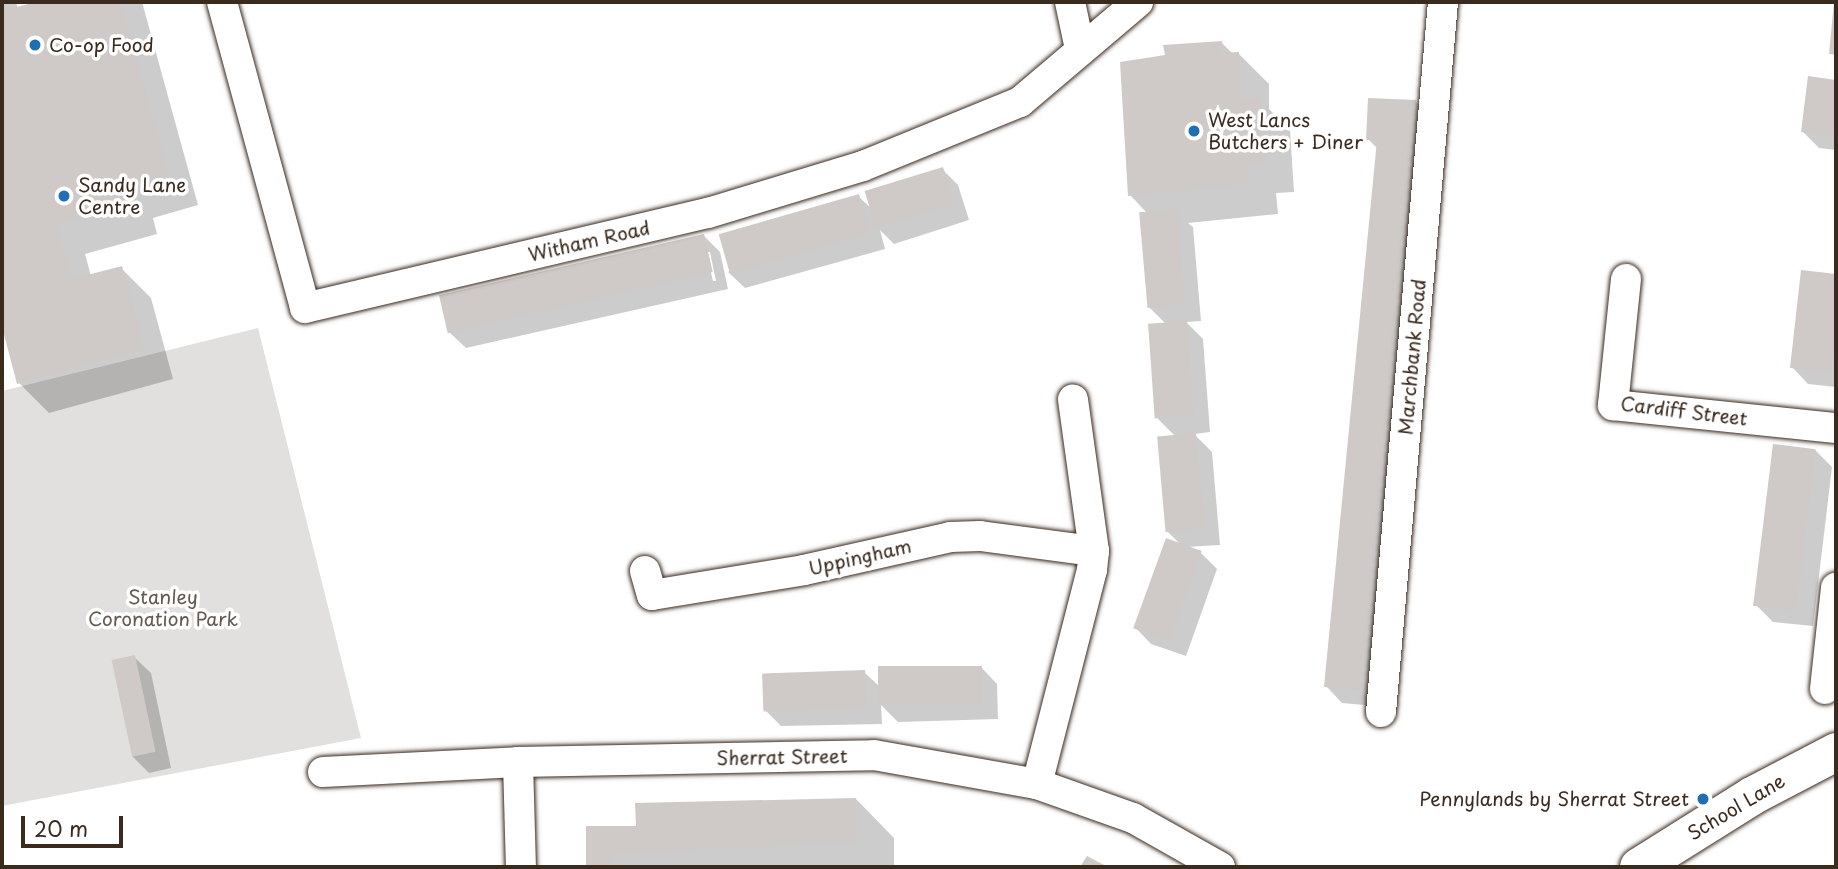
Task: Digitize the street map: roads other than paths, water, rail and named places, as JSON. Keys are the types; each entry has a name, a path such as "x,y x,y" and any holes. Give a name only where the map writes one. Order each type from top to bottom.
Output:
{"street":[{"name":"Witham Road","path":"222,2 305,308 708,213 863,166 1020,102 1080,48 1138,2"},
{"path":"1070,2 1080,48"},
{"name":"Marchbank Road","path":"1381,712 1443,2"},
{"name":"Cardiff Street","path":"1626,279 1613,405 1836,428"},
{"path":"1037,784 1092,570 1094,551 1073,399"},
{"name":"Uppingham","path":"645,571 652,595 804,570 950,537 1000,538 1094,551"},
{"path":"1825,690 1832,655 1836,589"},
{"name":"School Lane","path":"1639,867 1763,789 1836,752"},
{"name":"Sherrat Street","path":"323,772 518,762 874,755 1037,784 1133,818 1220,867"},
{"path":"518,762 521,867"}],"place":[{"name":"Co-op Food","path":"35,45"},
{"name":"West Lancs Butchers + Diner","path":"1194,131"},
{"name":"Sandy Lane Centre","path":"64,196"},
{"name":"Pennylands by Sherrat Street","path":"1703,799"}],"park label":[{"name":"Stanley Coronation Park","path":"163,608"}]}
